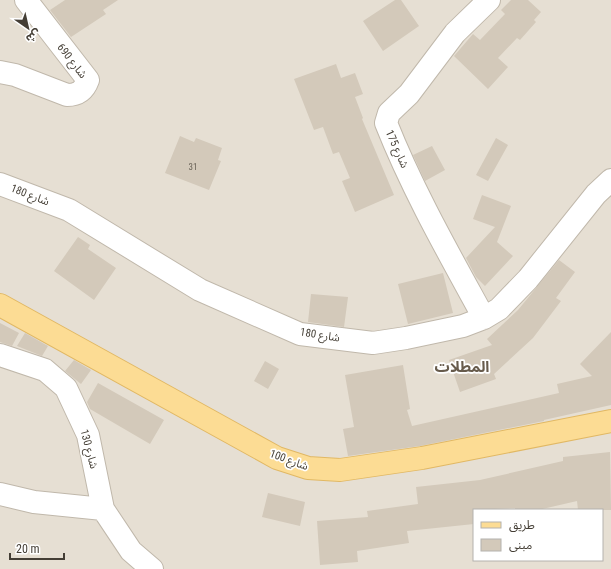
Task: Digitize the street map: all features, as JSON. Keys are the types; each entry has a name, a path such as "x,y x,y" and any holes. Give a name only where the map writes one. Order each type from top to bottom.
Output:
{"main road":[{"name":"شارع 100","path":"0,305 277,458 308,468 332,470 422,458 611,421"}],"street":[{"name":"شارع 690","path":"0,72 14,75 67,95 74,95 81,92 86,86 88,80 26,0"},
{"name":"شارع 175","path":"484,318 433,225 400,158 386,123 389,114 409,94 455,33 489,0"},
{"name":"شارع 180","path":"0,184 69,210 200,290 300,334 373,343 400,340 463,326 484,318 507,303 596,194 611,180"},
{"name":"شارع 130","path":"0,355 45,370 66,388 88,435 103,509 131,551 152,569"},
{"path":"0,494 34,502 103,509"}],"shaded area":[{"path":"0,0 611,0 611,569 0,569"}],"building":[{"path":"65,0 118,0 103,10 106,14 71,37 50,10"},
{"path":"395,0 401,0 419,26 383,51 363,21"},
{"path":"511,0 528,0 541,12 534,20 536,22 520,40 517,38 498,58 508,67 488,89 454,56 473,34 480,40 505,14 501,10"},
{"path":"336,64 341,78 355,73 363,94 355,97 363,118 362,119 394,195 355,212 342,181 350,178 339,152 333,154 323,127 314,130 294,79"},
{"path":"180,136 194,142 196,138 222,148 218,160 221,161 209,190 165,173"},
{"path":"496,138 508,145 488,181 476,175"},
{"path":"432,146 445,170 425,181 413,155"},
{"path":"482,195 511,206 497,242 513,256 485,286 476,277 466,258 495,227 473,219"},
{"path":"78,237 90,245 88,249 116,268 94,300 54,271"},
{"path":"559,260 575,272 556,298 561,301 533,338 494,374 496,379 460,392 449,360 492,345 487,339 518,310"},
{"path":"443,273 453,313 408,324 398,284"},
{"path":"311,294 348,297 344,327 308,322"},
{"path":"0,323 19,333 12,346 0,342"},
{"path":"611,332 611,405 544,421 420,446 348,456 343,429 354,427 345,375 403,365 410,409 407,410 412,426 559,393 557,384 592,376 580,364"},
{"path":"25,333 48,346 42,356 17,346"},
{"path":"74,360 91,370 81,384 65,371"},
{"path":"265,361 279,369 268,389 254,381"},
{"path":"98,383 164,420 150,444 90,409 87,402"},
{"path":"610,452 611,510 578,509 577,501 542,509 473,509 473,524 407,531 409,543 357,551 358,562 320,565 317,521 368,517 367,511 418,504 416,487 480,480 563,461 563,457"},
{"path":"268,493 305,502 300,526 262,517"}],"district":[{"name":"المطلات","path":"462,367"}]}
